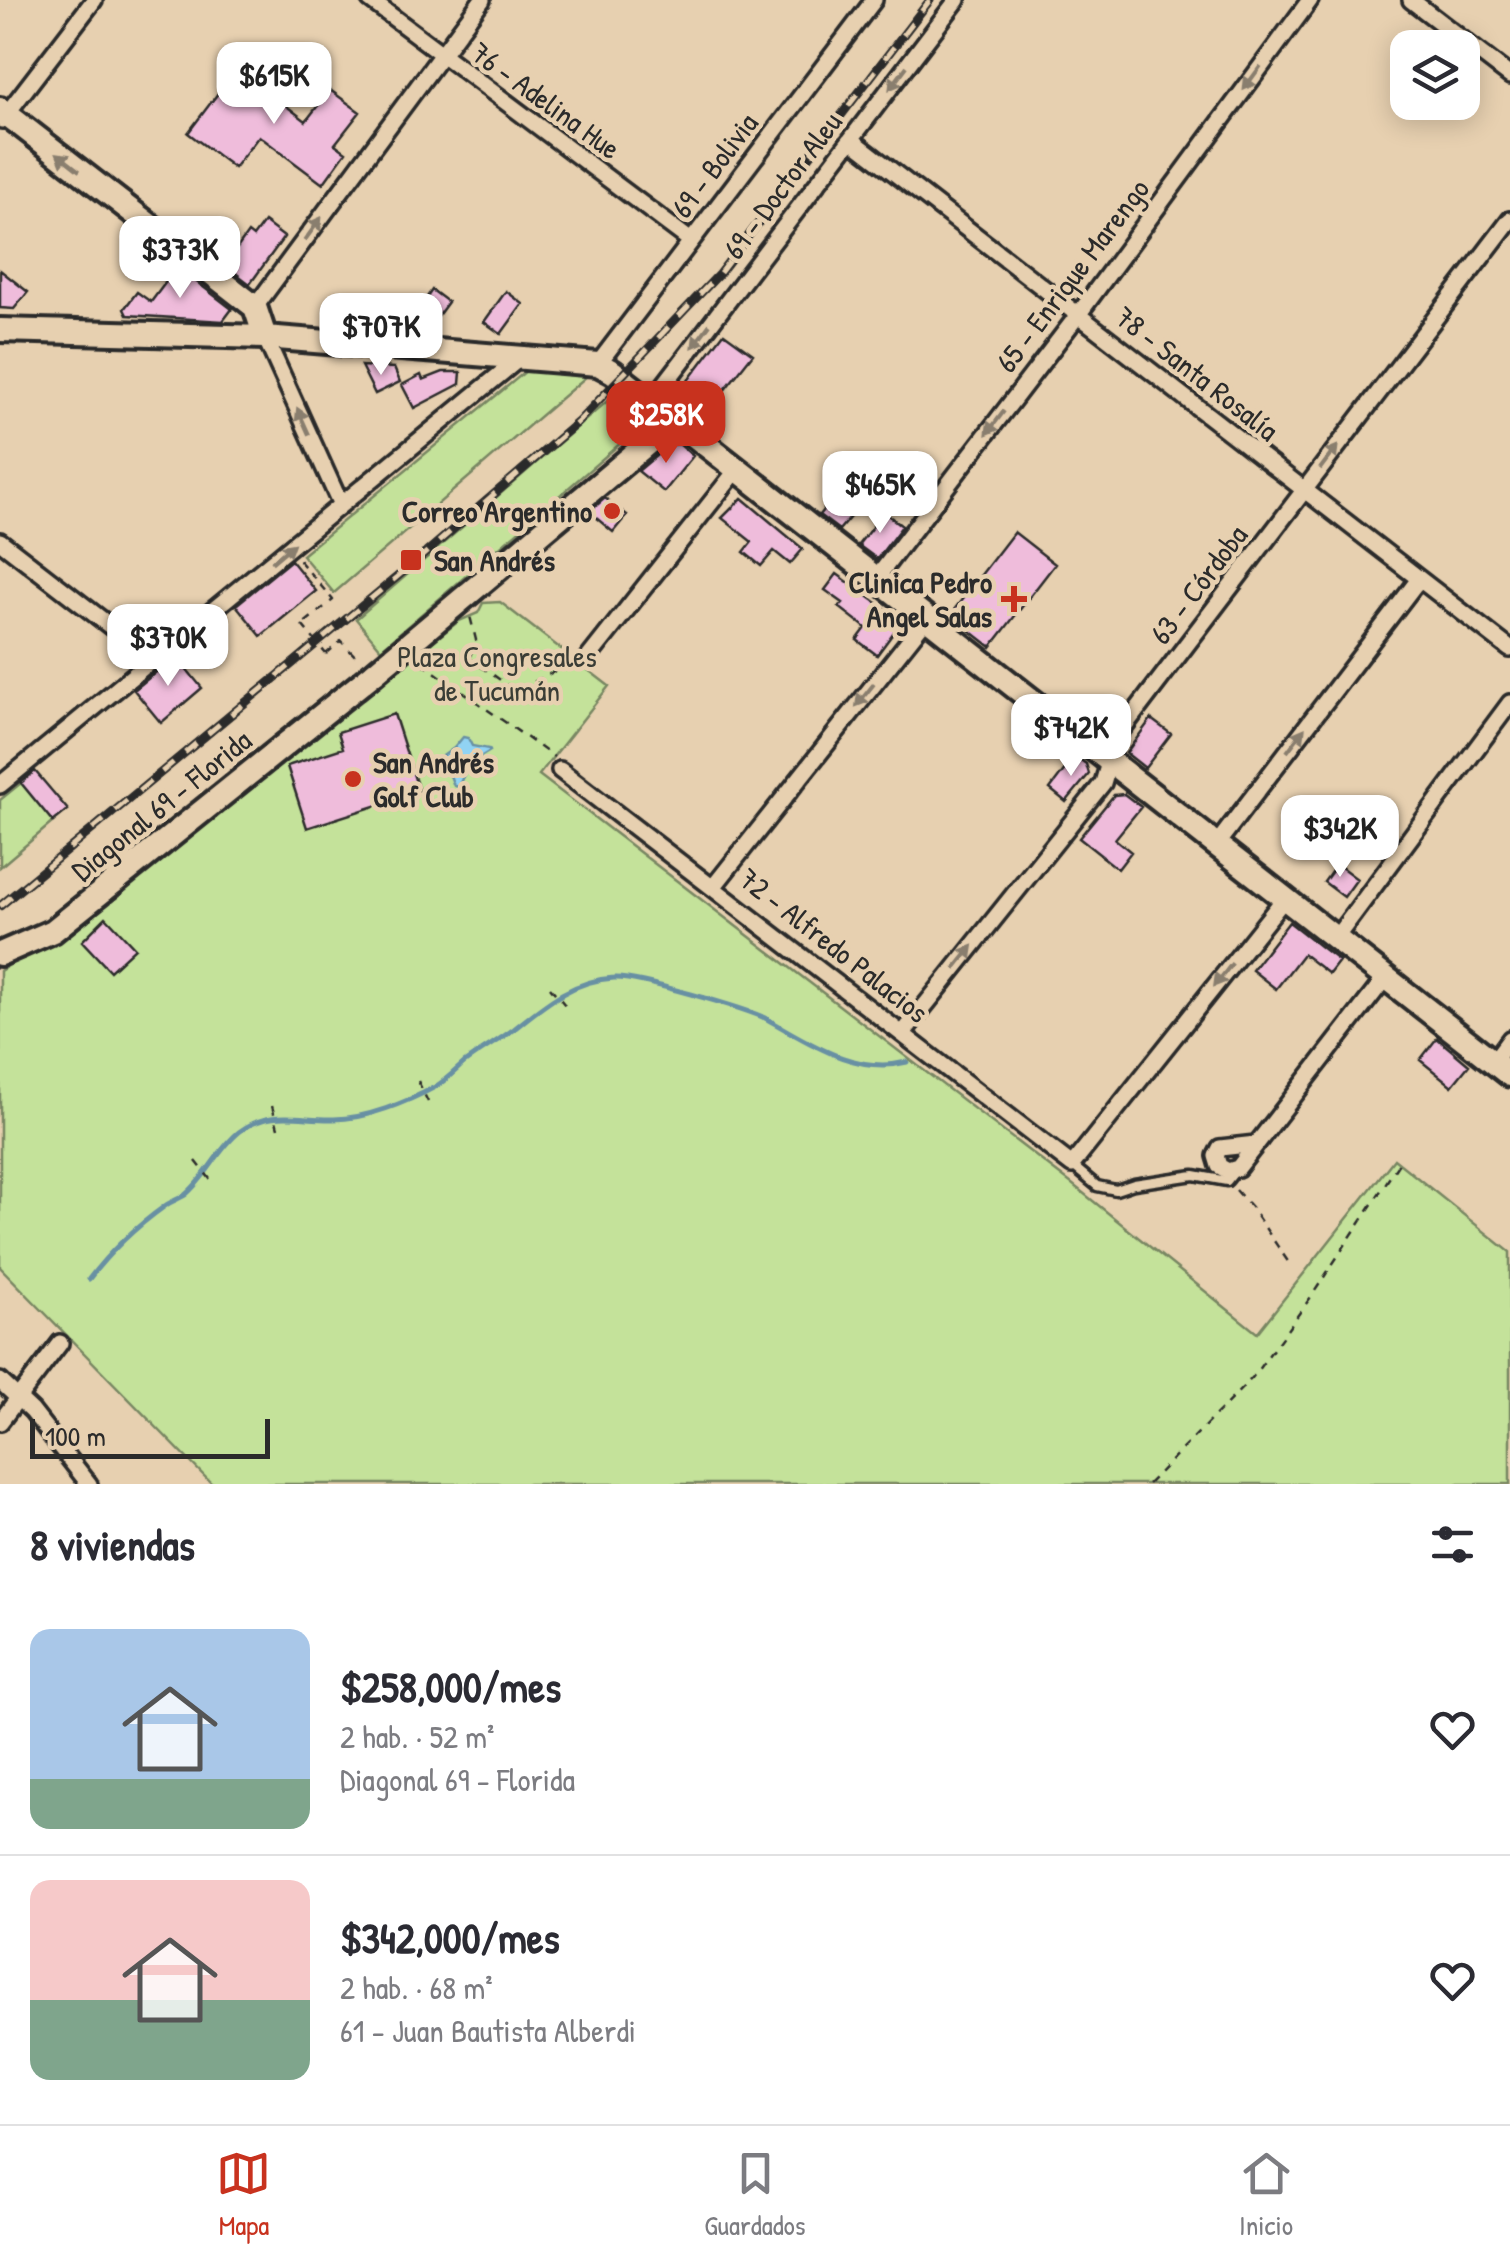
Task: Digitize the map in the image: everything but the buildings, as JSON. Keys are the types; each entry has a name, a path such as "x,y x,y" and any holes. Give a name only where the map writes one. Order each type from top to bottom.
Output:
{"main road":[{"path":"2,116 255,308 265,338"},
{"path":"0,330 265,338 598,364 1501,1068"},
{"name":"Diagonal 69 - Florida","path":"0,954 53,931 460,601 674,420"}],"street":[{"path":"2,116 94,0"},
{"name":"76 - Adelina Hue","path":"370,0 691,241"},
{"path":"255,308 482,0"},
{"name":"69 - Bolivia","path":"598,364 874,0"},
{"name":"69 - Doctor Aleu","path":"651,402 957,0"},
{"name":"65 - Enrique Marengo","path":"875,580 1078,315 1310,0"},
{"path":"1412,0 1510,76"},
{"name":"78 - Santa Rosalía","path":"852,140 1510,649"},
{"name":"63 - Córdoba","path":"904,1033 1102,783 1117,736 1510,220"},
{"path":"265,338 341,506"},
{"path":"0,784 521,357"},
{"path":"589,657 736,470"},
{"path":"0,541 154,660"},
{"path":"1216,846 1420,579"},
{"path":"714,886 926,619"},
{"path":"1335,939 1510,703"},
{"name":"72 - Alfredo Palacios","path":"560,770 1072,1166"},
{"path":"1072,1166 1284,899"},
{"path":"1256,1144 1220,1148 1216,1156 1219,1166 1232,1174 1256,1144 1386,977"},
{"path":"1501,1068 1510,1039"},
{"path":"0,1422 60,1343"},
{"path":"0,1380 20,1397 88,1484"}],"lane":[{"path":"1072,1166 1098,1186 1116,1190 1194,1175 1232,1174"}],"path":[{"path":"289,548 332,600 302,625 326,654 340,641 355,656"},
{"path":"460,601 470,616 476,640 469,658"},
{"path":"560,770 554,756 421,662 469,658 516,691 589,657"},
{"path":"550,987 565,1005"},
{"path":"418,1081 428,1102"},
{"path":"272,1106 278,1128"},
{"path":"196,1161 210,1179"},
{"path":"1148,1484 1252,1378 1399,1163"},
{"path":"1232,1174 1291,1266"}],"green space":[{"path":"532,366 594,370 334,593 302,555"},
{"path":"619,391 651,417 381,649 356,619"},
{"name":"Plaza Congresales de Tucumán","path":"500,602 609,686 539,775 1072,1184 1257,1333 1394,1159 1510,1252 1510,1484 212,1484 0,1267 0,971 55,936 459,621 478,613 483,603"},
{"path":"21,783 53,822 0,867 0,800"}],"water":[{"path":"463,737 472,746 490,751 469,764 458,787 437,760"}],"waterway":[{"path":"89,1279 134,1231 167,1204 185,1195 239,1132 262,1120 346,1118 399,1104 435,1087 548,1003 585,983 614,978 666,987 756,1014 816,1047 851,1060 888,1065 907,1062"}],"railway":[{"path":"0,906 578,422 719,274 930,0"}],"place":[{"name":"Correo Argentino","path":"612,511"},
{"name":"San Andrés","path":"411,560"},
{"name":"Clinica Pedro Angel Salas","path":"1014,599"},
{"name":"San Andrés Golf Club","path":"353,779"}]}
